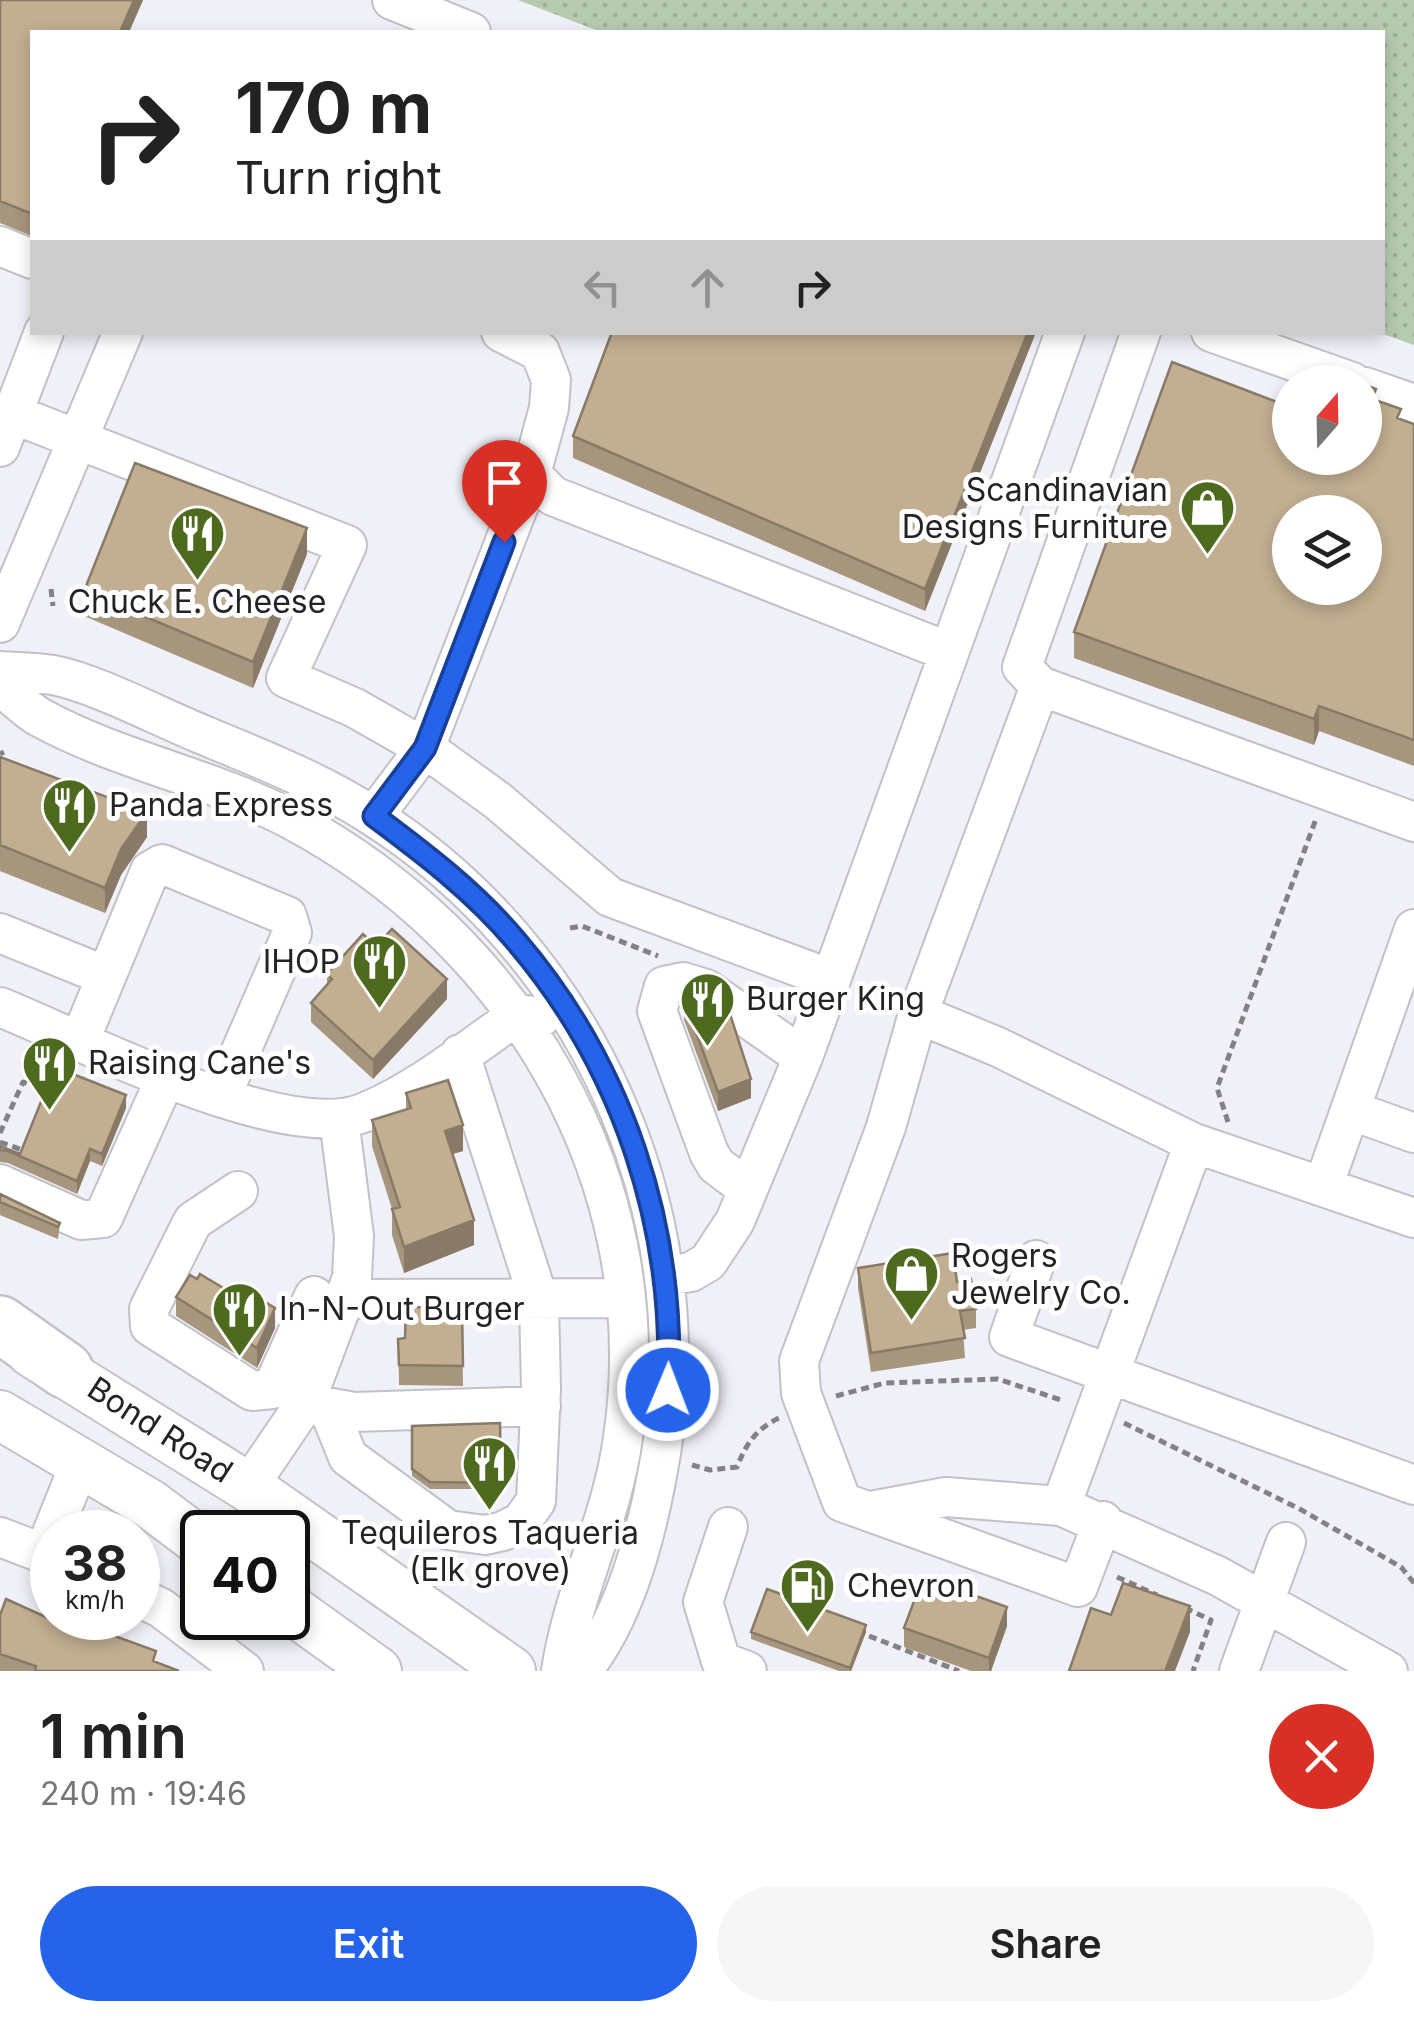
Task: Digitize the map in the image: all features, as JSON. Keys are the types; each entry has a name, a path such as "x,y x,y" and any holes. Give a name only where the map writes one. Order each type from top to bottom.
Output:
{"highway":[{"path":"0,1324 65,1370"}],"main road":[{"name":"Bond Road","path":"0,1336 65,1370 248,1487 511,1671"},
{"name":"Bond Road","path":"0,1415 81,1461 180,1527"},
{"path":"310,1623 377,1671"}],"street":[{"path":"392,0 465,30"},
{"path":"0,246 30,258"},
{"path":"43,335 6,430 79,440 347,544 286,678 354,708 425,748 498,801 610,897 831,979"},
{"path":"0,622 122,335"},
{"path":"374,816 425,748 531,474 550,408 551,380 540,352 506,335"},
{"path":"664,1276 691,1272 708,1262 736,1221 803,1057 1064,335"},
{"path":"1140,335 1022,667 1040,686 1414,822"},
{"path":"1219,335 1304,365"},
{"path":"1382,393 1414,404"},
{"path":"531,474 553,496 949,652"},
{"path":"0,671 61,678 260,758 374,816 456,880 516,941 564,1004 602,1073 650,1193 664,1276 669,1364 657,1474 644,1531 604,1644 582,1671"},
{"path":"0,685 44,720 286,817 332,842 438,921 519,1014 568,1099 608,1209 623,1298 628,1364 623,1440 604,1528 568,1628 562,1671"},
{"path":"1040,686 918,1014 886,1127 800,1361 806,1407 842,1502 1078,1587 1103,1521"},
{"path":"80,1040 150,871 162,864 287,916 292,933 220,1097"},
{"path":"1323,1187 1414,929"},
{"path":"0,933 106,976"},
{"path":"748,1189 716,1165 709,1154 657,1011 664,986 682,982 706,989 803,1057"},
{"path":"1,1012 220,1097 294,1119 338,1119 363,1113 407,1090 519,1014 539,1016 555,1029 589,1094 621,1172 650,1193"},
{"path":"918,1014 1210,1135 1323,1187 1414,1218"},
{"path":"317,1406 348,1457 448,1530 485,1535 521,1522 536,1501 539,1301 460,1054"},
{"path":"0,1184 82,1220 103,1218 168,1075"},
{"path":"1350,1110 1414,1133"},
{"path":"238,1191 193,1221 149,1309 150,1326 252,1391 264,1392 272,1389 329,1298 352,1278 354,1236 338,1119"},
{"path":"1062,1506 1111,1374 1210,1135"},
{"path":"1036,1260 1009,1337 1414,1485"},
{"path":"329,1298 623,1298"},
{"path":"248,1487 317,1406 329,1298"},
{"path":"317,1406 540,1406"},
{"path":"64,1510 81,1461"},
{"path":"869,1512 946,1497 1062,1506 1103,1521 1388,1671"},
{"path":"728,1527 703,1602 721,1661 748,1671"},
{"path":"0,1537 30,1548"},
{"path":"1239,1671 1286,1542"},
{"path":"160,1608 244,1671"}],"path":[{"path":"1210,1135 1229,1118 1217,1088 1320,806"},
{"path":"1,1128 22,1082 34,1086 44,1056"},
{"path":"0,1142 30,1153"},
{"path":"684,1463 710,1470 738,1467 746,1444 764,1425 806,1407 885,1383 998,1378 1077,1406"},
{"path":"1112,1418 1298,1508 1401,1567 1414,1582"},
{"path":"1108,1572 1159,1596"},
{"path":"1176,1604 1210,1620 1193,1671"},
{"path":"869,1636 958,1671"}],"green space":[{"path":"518,0 1414,0 1414,345 1385,335 1385,30 596,30"}],"building":[{"path":"0,0 134,0 121,30 30,30 30,213 0,201"},
{"path":"611,335 1027,335 925,589 573,436"},
{"path":"1172,362 1272,400 1272,475 1382,475 1382,402 1401,409 1397,418 1414,424 1414,740 1319,706 1314,719 1074,632"},
{"name":"Chuck E. Cheese","path":"135,463 307,528 253,662 84,591"},
{"name":"Panda Express","path":"0,757 147,812 121,849 105,888 0,845"},
{"name":"IHOP","path":"392,929 447,979 373,1060 311,1003 332,979 327,974 363,934 376,946"},
{"path":"701,994 730,1014 751,1079 718,1092 684,1000"},
{"path":"55,1067 126,1095 102,1154 90,1149 77,1181 0,1150 0,1146 20,1154"},
{"path":"448,1080 463,1125 445,1131 474,1220 404,1247 392,1209 400,1207 372,1120 411,1108 406,1093"},
{"path":"0,1194 60,1223 58,1227 0,1202"},
{"path":"953,1253 957,1282 971,1279 976,1309 960,1311 965,1338 871,1353 858,1268"},
{"path":"200,1274 235,1295 240,1287 275,1308 257,1348 176,1297 190,1275 197,1279"},
{"path":"406,1307 462,1308 463,1366 399,1365 398,1339 405,1338"},
{"path":"500,1423 501,1483 430,1482 412,1469 412,1426"},
{"path":"923,1577 1007,1607 989,1658 904,1628"},
{"path":"1123,1583 1190,1606 1168,1671 1069,1671 1091,1608 1111,1615"},
{"name":"Chevron","path":"767,1589 866,1625 850,1668 751,1632"},
{"path":"6,1599 30,1610 30,1640 126,1640 156,1651 153,1661 179,1671 35,1671 36,1666 0,1654 0,1615"}],"place":[{"name":"Scandinavian Designs Furniture","path":"1207,557"},
{"name":"Chuck E. Cheese","path":"197,582"},
{"name":"Panda Express","path":"70,854"},
{"name":"IHOP","path":"379,1011"},
{"name":"Burger King","path":"707,1048"},
{"name":"Raising Cane's","path":"49,1112"},
{"name":"Rogers Jewelry Co.","path":"912,1323"},
{"name":"In-N-Out Burger","path":"240,1358"},
{"name":"Tequileros Taqueria (Elk grove)","path":"490,1513"},
{"name":"Chevron","path":"808,1635"}],"route":[{"path":"504,542 425,748 374,816 456,880 516,941 564,1004 602,1073 632,1140 661,1240 668,1390"}]}
